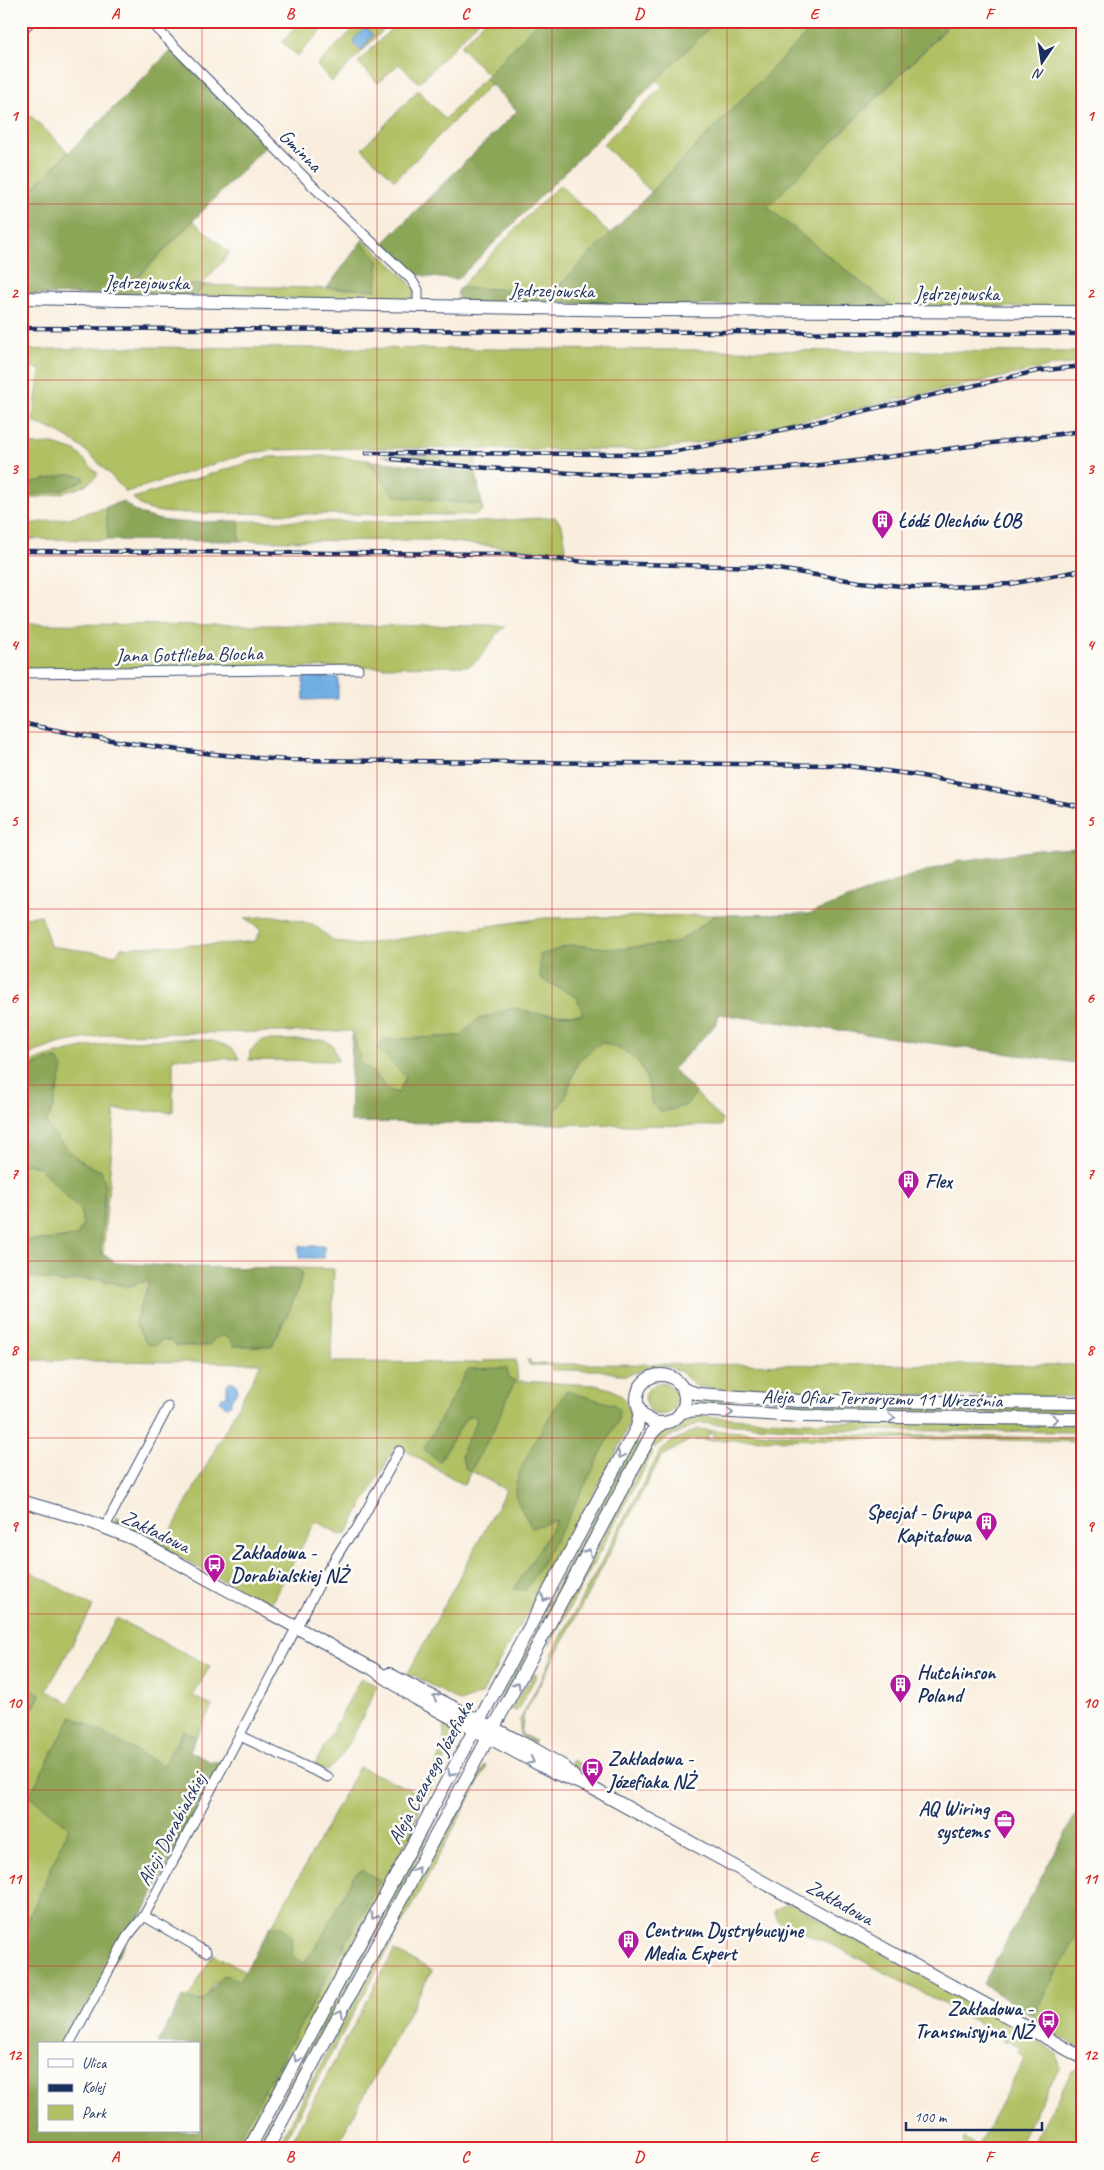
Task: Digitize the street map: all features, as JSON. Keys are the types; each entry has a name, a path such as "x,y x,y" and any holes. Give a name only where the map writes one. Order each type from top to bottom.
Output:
{"street":[{"path":"21,31 32,21"},
{"name":"Gminna","path":"148,21 358,230 411,279 418,290 418,307"},
{"name":"Jędrzejowska","path":"21,298 418,307 1083,312"},
{"name":"Jana Gottlieba Blocha","path":"21,673 358,669"},
{"path":"666,1375 674,1378 683,1389 685,1397 681,1412 675,1419 662,1423 648,1419 640,1411 637,1396 646,1379 666,1375"},
{"name":"Aleja Ofiar Terroryzmu 11 Września","path":"683,1389 698,1394 800,1400 1083,1403"},
{"path":"105,1527 168,1407"},
{"name":"Aleja Ofiar Terroryzmu 11 Września","path":"681,1412 697,1410 826,1417 1083,1419"},
{"name":"Aleja Cezarego Józefiaka","path":"249,2149 636,1427 640,1411"},
{"name":"Aleja Cezarego Józefiaka","path":"267,2149 650,1436 662,1423"},
{"name":"Alicji Dorabialskiej","path":"70,2042 127,1937 144,1916 320,1583 346,1541 356,1530 399,1451"},
{"name":"Zakładowa","path":"21,1501 105,1527 134,1540 373,1669 401,1679 491,1733 556,1762 578,1780 1083,2058"},
{"path":"240,1736 328,1777"},
{"path":"144,1916 206,1952"}],"green space":[{"path":"301,21 331,21 297,56 282,42"},
{"path":"361,21 392,21 332,82 317,65"},
{"path":"399,21 479,21 419,83 399,64 378,83 358,62"},
{"path":"485,21 539,21 488,75 460,46"},
{"path":"539,21 716,21 458,279 432,277 414,273 399,264 379,247 517,111 485,78"},
{"path":"716,21 819,21 651,192 603,144 663,86 656,80"},
{"path":"819,21 939,21 946,28 767,207 892,307 460,303 457,294 460,288 554,291"},
{"path":"939,21 1083,21 1083,307 892,307 767,207 946,29"},
{"path":"172,49 267,145 132,283 206,285 193,296 21,294 21,200"},
{"path":"485,78 491,84 395,180 362,149 418,90 445,119"},
{"path":"25,110 68,152 21,200 21,114"},
{"path":"560,185 610,234 554,291 460,288 534,209"},
{"path":"193,221 230,253 201,285 132,284"},
{"path":"363,239 402,274 415,290 414,301 193,296 206,285 376,290 378,259 361,242"},
{"path":"361,242 378,259 376,290 327,288"},
{"path":"118,347 1083,352 1083,363 1057,365 713,440 661,449 368,448 277,450 249,453 126,492 96,460 75,442 50,428 35,423 33,420 40,370 21,363 21,350"},
{"path":"53,444 76,451 98,474 84,486 74,490 21,500 21,445"},
{"path":"326,456 367,460 395,496 482,505 483,510 476,515 171,513 145,508 133,498 271,457"},
{"path":"382,456 476,456 476,465"},
{"path":"367,460 476,472 482,505 395,496"},
{"path":"70,474 84,477 84,480 65,489 21,497 21,485"},
{"path":"123,501 134,510 162,520 177,522 239,521 239,541 108,540 106,507"},
{"path":"106,507 108,540 21,539 21,525 69,518"},
{"path":"555,517 563,529 566,554 434,540 239,541 239,521 478,522"},
{"path":"21,624 506,626 484,653 468,666 21,671"},
{"path":"1083,848 1083,1064 719,1014 717,1023 673,1069 696,1093 685,1106 662,1112 652,1104 647,1080 638,1063 624,1051 601,1042 578,1061 565,1098 555,1112 554,1124 350,1122 352,1031 362,1064 374,1073 388,1090 398,1093 406,1077 378,1049 384,1040 460,1036 477,1020 513,1008 540,1014 583,1015 577,997 540,978 540,955 571,945 619,949 676,943 716,915 808,914 885,885 960,861 1038,850"},
{"path":"41,915 50,946 116,955 121,948 255,941 261,930 245,918 275,916 313,924 334,941 357,945 544,918 716,915 676,943 619,949 571,945 540,978 577,997 583,1015 540,1014 512,1008 477,1020 461,1036 384,1040 378,1049 406,1077 399,1093 388,1090 374,1073 362,1064 352,1031 112,1034 61,1043 21,1057 21,918"},
{"path":"200,1039 213,1041 233,1050 239,1059 173,1058 173,1112 115,1110 103,1253 100,1252 100,1242 105,1191 101,1171 84,1163 69,1152 46,1123 54,1100 57,1059 47,1060 21,1071 21,1066 85,1047 151,1040"},
{"path":"262,1040 325,1040 333,1046 338,1061 249,1060 250,1051"},
{"path":"601,1042 624,1051 638,1063 647,1080 652,1104 685,1106 696,1093 722,1120 721,1126 554,1124 555,1112 565,1098 578,1061"},
{"path":"57,1059 63,1068 53,1108 46,1123 70,1152 84,1163 101,1171 105,1182 100,1252 116,1263 185,1267 292,1268 302,1272 293,1301 272,1346 234,1346 231,1340 222,1335 214,1339 208,1346 176,1346 171,1341 162,1340 156,1345 147,1344 135,1323 149,1282 140,1282 128,1287 100,1279 79,1279 65,1283 30,1276 21,1288 21,1240 50,1240 77,1236 83,1225 80,1210 39,1167 27,1164 21,1166 21,1071 47,1060"},
{"path":"27,1164 39,1167 81,1211 83,1225 77,1236 50,1240 21,1240 21,1166"},
{"path":"292,1268 334,1269 331,1362 480,1363 483,1361 516,1360 518,1381 595,1385 611,1389 622,1396 627,1403 631,1421 624,1437 543,1589 513,1636 482,1694 460,1702 413,1675 412,1677 407,1675 506,1490 471,1471 464,1485 396,1445 347,1533 339,1534 316,1521 270,1605 114,1523 116,1517 165,1543 261,1363 21,1360 21,1288 30,1276 65,1283 79,1279 100,1279 128,1287 140,1282 150,1282 137,1314 163,1340 175,1342 192,1341 210,1339 222,1335 231,1340 234,1346 272,1346 293,1302 302,1273","holes":["509,1378 515,1381 471,1471 466,1464 463,1451 477,1419 472,1415 466,1418 439,1462 424,1449 443,1415"]},
{"path":"527,1360 530,1360 530,1364 1080,1365 1083,1367 1083,1397 767,1393 697,1387 680,1371 666,1366 652,1367 625,1376 599,1370 552,1370 551,1365 530,1365"},
{"path":"507,1368 509,1378 515,1381 492,1433 470,1471 465,1468 462,1456 464,1446 477,1419 472,1415 466,1418 439,1462 424,1449 468,1369"},
{"path":"661,1383 667,1384 672,1388 676,1393 676,1405 672,1410 667,1414 661,1415 655,1414 650,1410 646,1405 645,1399 646,1393 650,1388 655,1384"},
{"path":"566,1391 615,1405 619,1410 618,1420 564,1526 526,1590 514,1589 557,1520 532,1528 515,1494 517,1479 528,1454"},
{"path":"695,1400 1083,1408 1083,1414 834,1412 696,1405"},
{"path":"697,1416 799,1422 1083,1425 1083,1432 833,1430 699,1423 665,1439 655,1448 652,1446 661,1433 675,1428 689,1418"},
{"path":"697,1429 709,1430 707,1439 714,1439 714,1434 709,1434 710,1430 773,1434 1083,1438 1083,1442 970,1439 690,1440 661,1457 524,1714 521,1734 535,1741 534,1743 520,1735 520,1720 551,1660 552,1654 660,1452 669,1443"},
{"path":"634,1442 640,1445 501,1704 498,1703 530,1644 551,1597"},
{"path":"649,1450 653,1452 550,1645 554,1628"},
{"path":"21,1566 93,1607 47,1690 69,1703 116,1618 210,1666 193,1696 212,1706 196,1737 183,1730 163,1766 71,1716 69,1827 21,1936 21,1731 40,1695 21,1683"},
{"path":"534,1674 537,1675 517,1711 510,1709"},
{"path":"361,1678 377,1686 356,1731 341,1755 334,1764 323,1770 315,1764"},
{"path":"21,1683 40,1694 21,1731"},
{"path":"415,1705 448,1723 454,1743 425,1796 423,1794 420,1800 422,1802 412,1832 242,2149 232,2149 380,1881 343,1898 321,1939 304,1963 292,1956 291,1937 247,1972 359,1767 421,1794 444,1749 444,1721"},
{"path":"72,1716 163,1766 184,1730 196,1737 189,1751 211,1762 221,1762 148,1904 67,2042 38,2042 38,2132 200,2132 200,2042 158,2042 183,1997 195,2001 203,2001 223,1975 240,1980 271,1926 282,1926 291,1937 292,1956 304,1963 321,1939 354,1875 362,1870 380,1881 232,2149 21,2149 21,1936 69,1827 29,1796"},
{"path":"466,1755 468,1756 439,1809 419,1855 262,2149 254,2149"},
{"path":"572,1760 599,1774 595,1780 570,1764"},
{"path":"485,1765 486,1768 476,1787 280,2149 276,2149 421,1875"},
{"path":"1083,1801 1083,1924 1032,2016 983,1984"},
{"path":"793,1904 1032,2035 1031,2038 1057,2053 1059,2068 1016,2149 963,2149 964,2138 978,2146 1025,2058 1018,2053 1021,2047 1007,2040 1005,2044 999,2034 992,2030 839,1948 778,1921 774,1914 775,1910 784,1905"},
{"path":"1083,1924 1083,2050 1030,2021"},
{"path":"394,1951 432,1970 335,2149 287,2149"},
{"path":"213,1954 247,1972 240,1980 214,1983 204,2001 188,1999"},
{"path":"1083,2065 1083,2087 1074,2101 1083,2106 1083,2149 1030,2149 1072,2071 1074,2072"}],"water":[{"path":"366,28 373,35 362,50 354,45 354,39"},
{"path":"303,677 338,677 338,699 304,700"},
{"path":"299,1246 324,1246 324,1258 299,1258"},
{"path":"231,1381 236,1384 238,1390 231,1400 231,1405 226,1407 220,1401 222,1397 227,1396 227,1384"}],"railway":[{"path":"21,328 1083,334"},
{"path":"366,453 642,454 671,452 742,439 1037,371 1083,366"},
{"path":"393,459 474,467 596,474 718,473 855,461 1083,431"},
{"path":"21,551 510,554 595,563 765,567 860,582 923,588 1010,584 1083,570"},
{"path":"21,723 155,747 289,760 841,765 917,775 1083,807"}],"place":[{"name":"Łódź Olechów ŁOB","path":"882,539"},
{"name":"Flex","path":"909,1200"},
{"name":"Specjał - Grupa Kapitałowa","path":"987,1542"},
{"name":"Zakładowa - Dorabialskiej NŻ","path":"215,1583"},
{"name":"Hutchinson Poland","path":"901,1703"},
{"name":"Zakładowa - Józefiaka NŻ","path":"592,1788"},
{"name":"AQ Wiring systems","path":"1005,1839"},
{"name":"Centrum Dystrybucyjne Media Expert","path":"628,1960"},
{"name":"Zakładowa - Transmisyjna NŻ","path":"1049,2039"}]}
